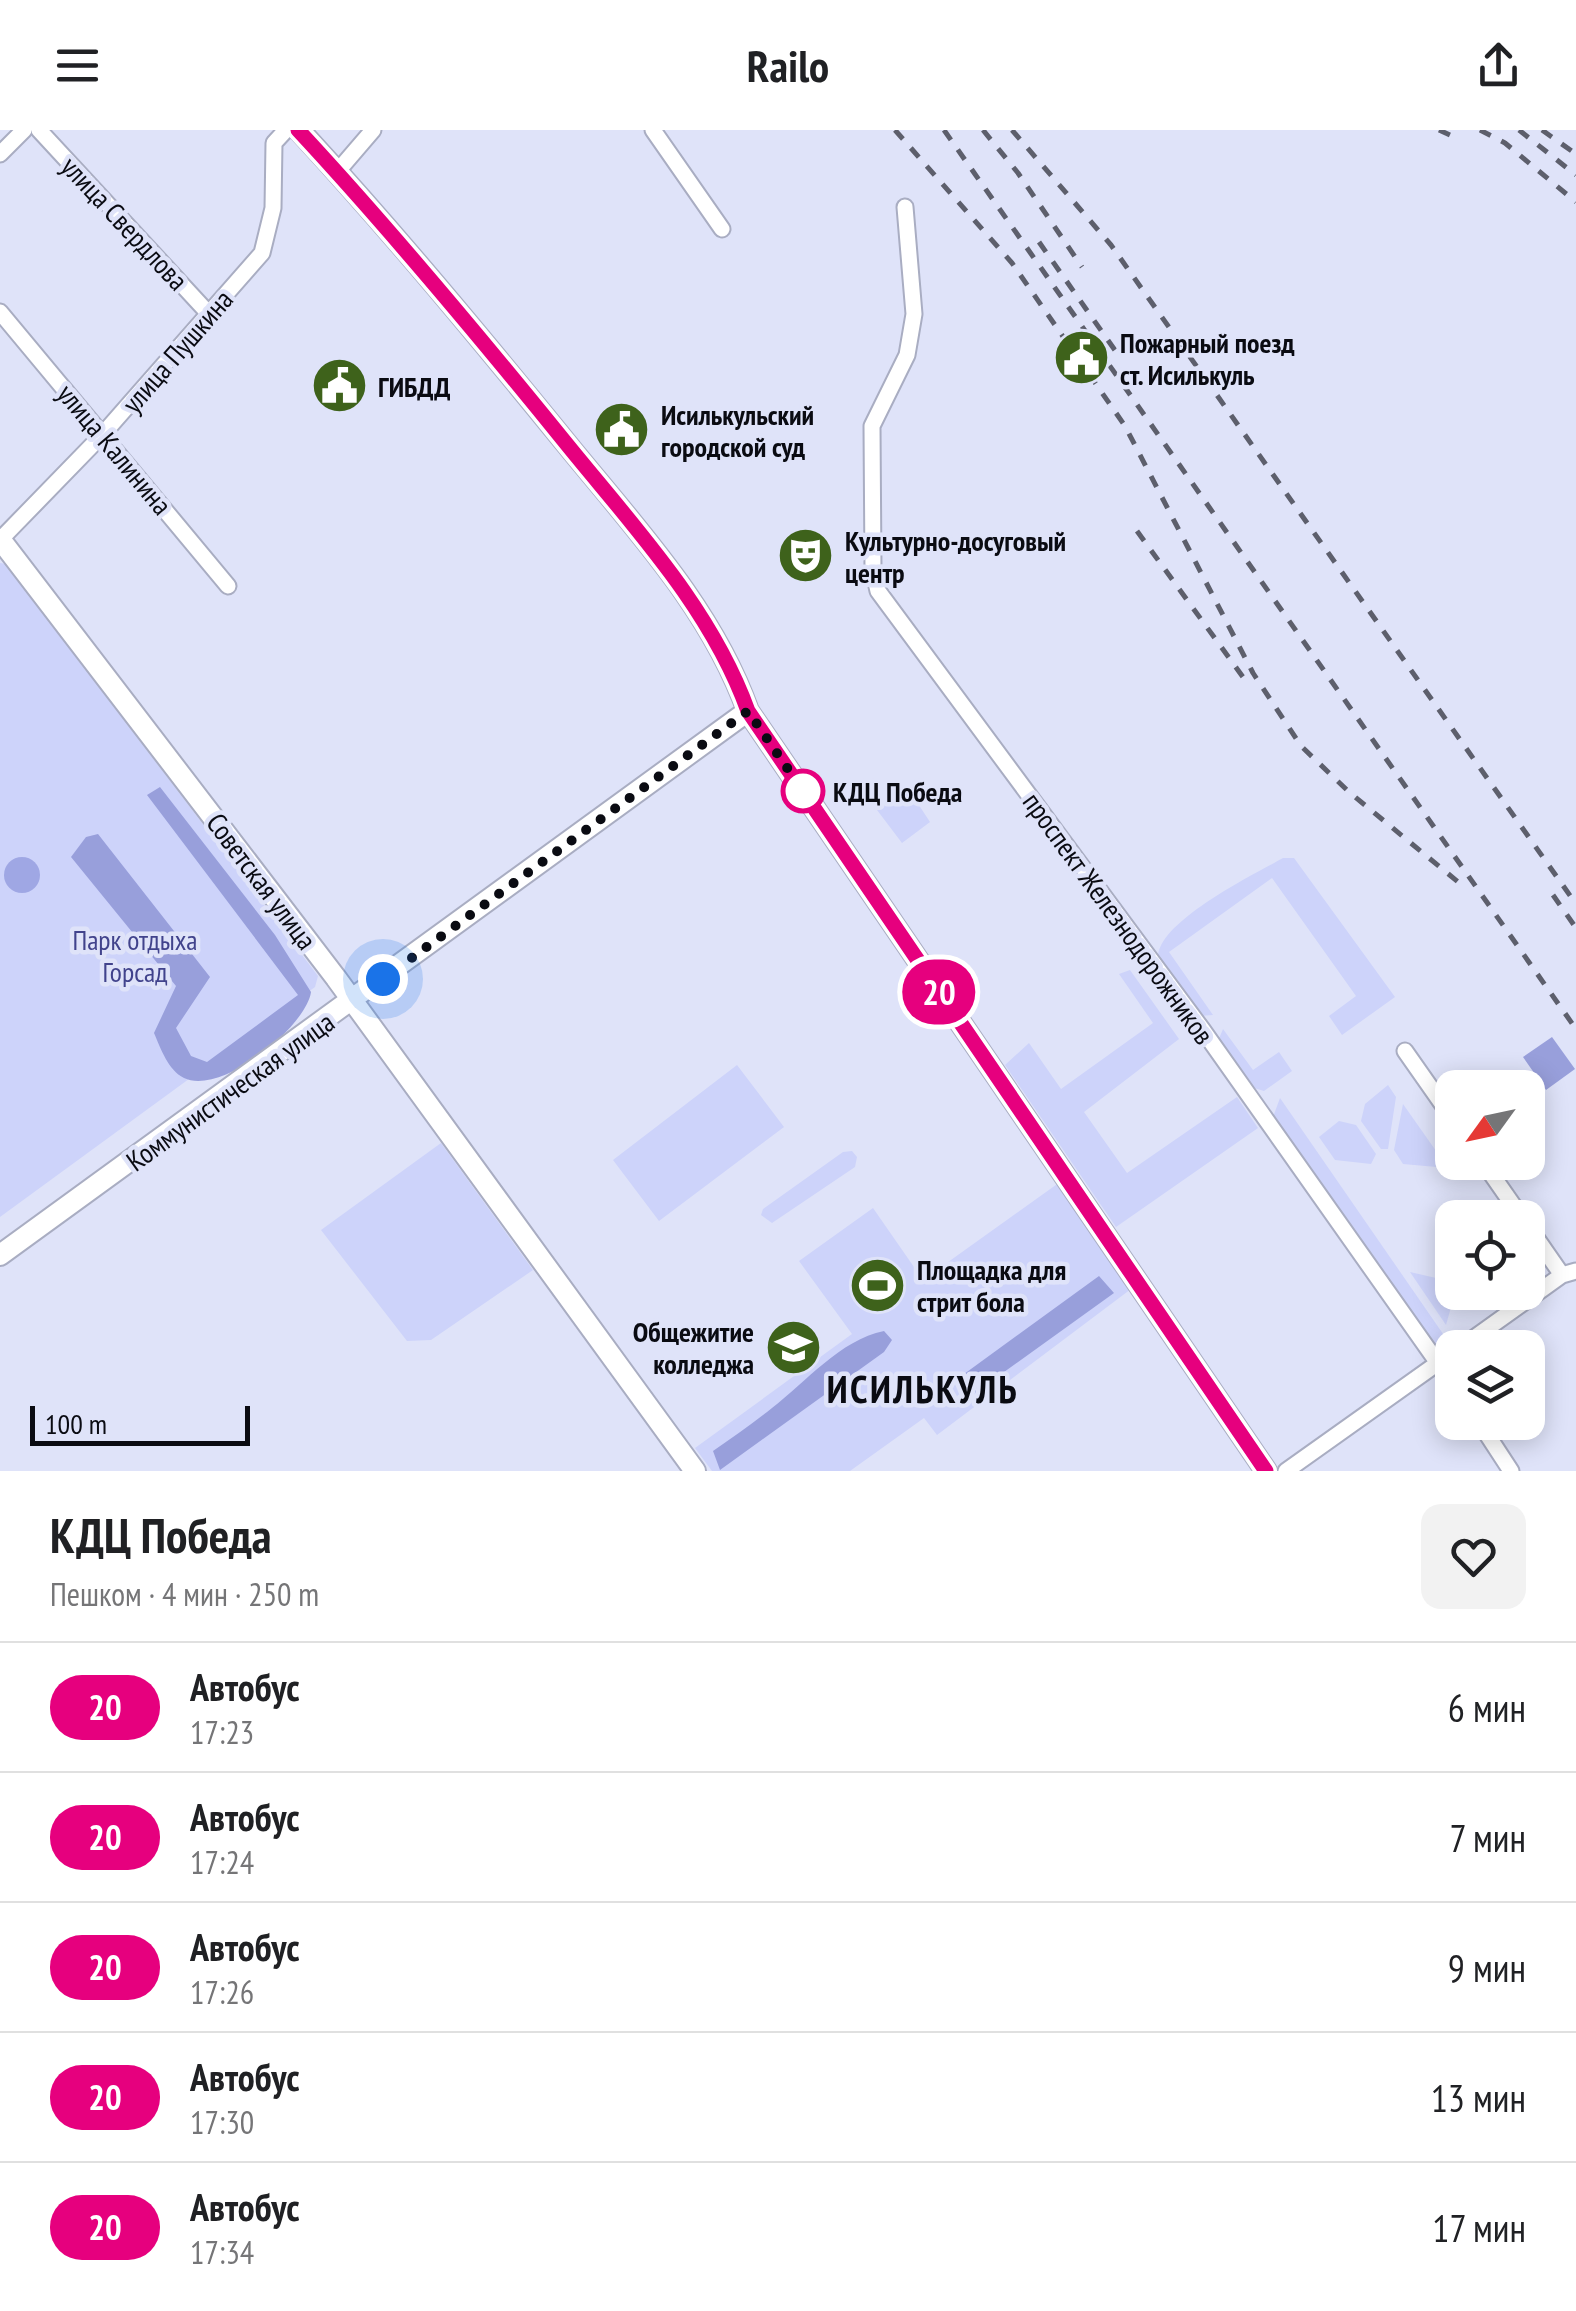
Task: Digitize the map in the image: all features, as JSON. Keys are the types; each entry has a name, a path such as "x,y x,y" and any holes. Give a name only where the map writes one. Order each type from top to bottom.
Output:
{"street":[{"path":"0,154 24,130"},
{"name":"улица Свердлова","path":"40,130 210,315"},
{"name":"улица Пушкина","path":"0,539 103,434 262,253 273,208 274,142 286,130"},
{"path":"298,130 665,564 720,644 748,711 1266,1471"},
{"path":"337,172 373,130"},
{"path":"653,130 722,229"},
{"name":"проспект Железнодорожников","path":"905,207 914,314 907,355 872,426 873,569 885,603 1435,1342"},
{"name":"улица Калинина","path":"0,312 228,586"},
{"name":"Советская улица","path":"0,539 352,1002 695,1471"},
{"name":"Коммунистическая улица","path":"0,1256 748,711"},
{"path":"1405,1050 1435,1093"},
{"path":"1486,1330 1570,1272 1545,1245"},
{"path":"1286,1471 1435,1365"},
{"path":"1491,1440 1511,1471"}],"green space":[{"name":"Парк отдыха Горсад","path":"0,563 6,564 318,976 315,987 0,1217"},
{"path":"907,787 930,822 902,843 877,810"},
{"path":"1283,858 1294,858 1395,997 1342,1035 1329,1016 1356,996 1272,878 1169,952 1213,1015 1199,1016 1158,957 1162,943 1190,914"},
{"path":"1130,970 1179,1039 1084,1112 1127,1173 1237,1097 1258,1128 1116,1227 1005,1065 1029,1043 1061,1089 1153,1023 1119,974"},
{"path":"1223,1029 1253,1070 1279,1052 1292,1071 1264,1091 1251,1087 1218,1041"},
{"path":"737,1065 784,1127 659,1221 613,1160"},
{"path":"1388,1085 1396,1097 1388,1149 1381,1149 1361,1121 1365,1104"},
{"path":"1280,1098 1440,1330 1435,1330 1435,1346 1432,1346 1273,1117"},
{"path":"1403,1104 1435,1150 1435,1167 1403,1164 1394,1150"},
{"path":"1339,1121 1356,1125 1376,1154 1371,1164 1335,1160 1319,1137"},
{"path":"441,1143 533,1270 431,1340 407,1341 321,1230"},
{"path":"852,1151 857,1157 855,1167 772,1223 761,1215 763,1209 843,1152"},
{"path":"1060,1182 1131,1289 937,1435 924,1418 850,1471 712,1471 695,1448 852,1334 799,1261 873,1208 923,1280"},
{"path":"1410,1272 1435,1278 1435,1309"},
{"path":"1436,1310 1450,1310 1446,1325"}],"shaded area":[{"path":"160,787 275,935 311,992 294,1023 260,1055 219,1077 200,1081 184,1078 174,1070 154,1033 176,986 71,857 86,837 98,834 210,977 176,1028 191,1056 207,1062 298,995 147,795"},
{"path":"22,857 35,862 40,875 35,888 22,893 9,888 4,875 9,862"},
{"path":"1552,1037 1575,1069 1546,1090 1545,1070 1532,1070 1523,1057"},
{"path":"1099,1276 1114,1293 972,1395 960,1377"},
{"path":"884,1331 892,1340 884,1352 720,1470 713,1451 838,1352"}],"railway":[{"path":"895,130 1012,263 1125,426 1253,673 1301,746 1349,792 1463,886"},
{"path":"944,130 1576,1029"},
{"path":"983,130 1018,173 1082,267"},
{"path":"1012,130 1111,245 1576,904"},
{"path":"1439,130 1450,135"},
{"path":"1480,130 1505,143 1576,202"},
{"path":"1519,130 1576,175"},
{"path":"1542,130 1576,154"},
{"path":"1039,242 1119,356"},
{"path":"1137,531 1243,677"},
{"path":"1553,895 1576,928"}],"bus line":[{"name":"20","path":"298,130 514,380 665,564 720,644 748,711 1266,1471"}],"place":[{"name":"Пожарный поезд ст. Исилькуль","path":"1081,358"},
{"name":"ГИБДД","path":"339,386"},
{"name":"Исилькульский городской суд","path":"622,430"},
{"name":"Культурно-досуговый центр","path":"806,556"},
{"name":"КДЦ Победа","path":"803,791"},
{"name":"Площадка для стрит бола","path":"878,1285"},
{"name":"Общежитие колледжа","path":"793,1347"}],"district":[{"name":"ИСИЛЬКУЛЬ","path":"923,1388"}],"route":[{"path":"383,979 748,711 803,791"}]}
